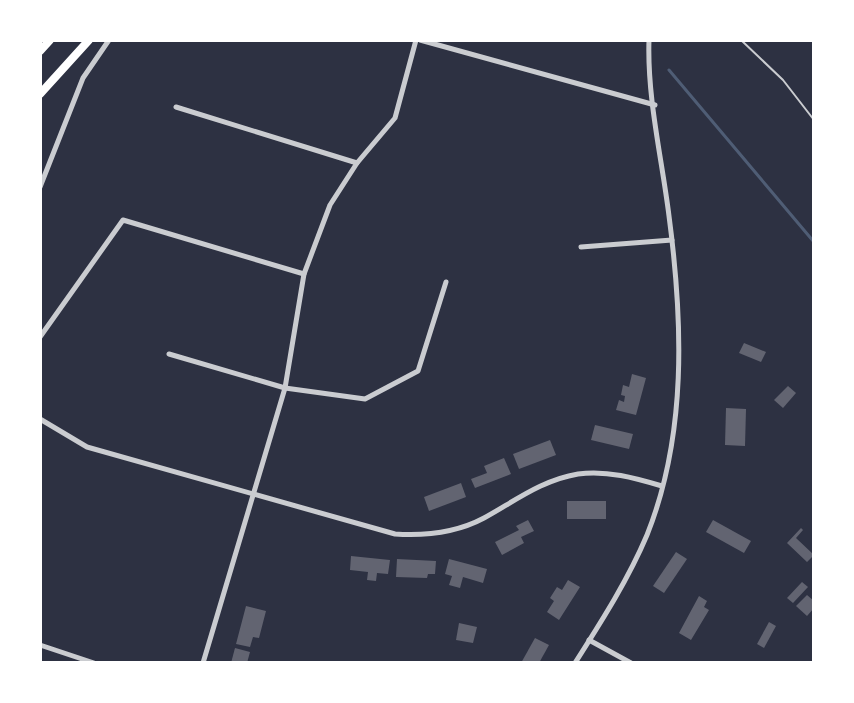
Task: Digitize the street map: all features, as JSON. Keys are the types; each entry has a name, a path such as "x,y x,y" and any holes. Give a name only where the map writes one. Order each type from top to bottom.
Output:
{"main road":[{"path":"40,51 50,40"},
{"path":"40,94 89,40"}],"street":[{"path":"40,187 83,78 109,40"},
{"path":"203,663 285,388 304,274 330,205 357,163 395,118 418,40 655,105"},
{"path":"575,663 634,562 662,486 678,400 672,240 649,40"},
{"path":"176,107 357,163"},
{"path":"40,337 123,220 304,274"},
{"path":"581,247 672,240"},
{"path":"169,354 285,388 365,399 418,371 446,282"},
{"path":"40,419 87,447 374,531 415,536 462,527 530,490 564,477 601,473 662,486"},
{"path":"589,640 631,663"},
{"path":"40,645 94,663"}],"lane":[{"path":"741,40 783,80 814,120"}],"building":[{"path":"744,343 766,352 761,362 739,353"},
{"path":"632,374 646,378 636,415 616,410 619,400 624,402 625,396 621,395 623,385 629,387"},
{"path":"788,386 796,393 783,408 774,400"},
{"path":"726,408 746,409 745,446 725,445"},
{"path":"595,425 633,434 629,449 591,440"},
{"path":"550,440 556,455 519,469 513,454"},
{"path":"504,458 511,474 475,488 471,479 487,473 484,466"},
{"path":"461,483 466,497 429,511 424,497"},
{"path":"567,501 606,501 606,519 567,519"},
{"path":"528,520 534,531 521,537 524,543 502,555 495,542 519,530 516,526"},
{"path":"713,520 751,541 744,553 706,532"},
{"path":"801,528 803,530 796,538 814,555 807,562 787,543"},
{"path":"676,552 687,559 664,593 653,586"},
{"path":"351,556 390,560 388,574 377,573 376,581 367,580 368,572 350,570"},
{"path":"397,559 436,561 435,574 428,574 427,578 396,577"},
{"path":"449,559 487,569 483,583 463,577 460,588 449,585 452,576 445,574"},
{"path":"568,580 580,587 559,620 547,612 554,601 550,598 557,587 562,590"},
{"path":"802,582 808,587 793,603 787,598"},
{"path":"807,595 814,601 814,608 807,616 796,606"},
{"path":"699,596 707,601 704,607 709,610 691,640 679,633"},
{"path":"246,606 266,611 259,638 253,637 250,647 236,644"},
{"path":"769,622 776,626 764,648 757,644"},
{"path":"459,623 477,627 473,643 456,640"},
{"path":"535,638 549,645 539,663 521,663"},
{"path":"235,648 250,652 247,663 231,663"}],"waterway":[{"path":"669,70 814,242"}]}
